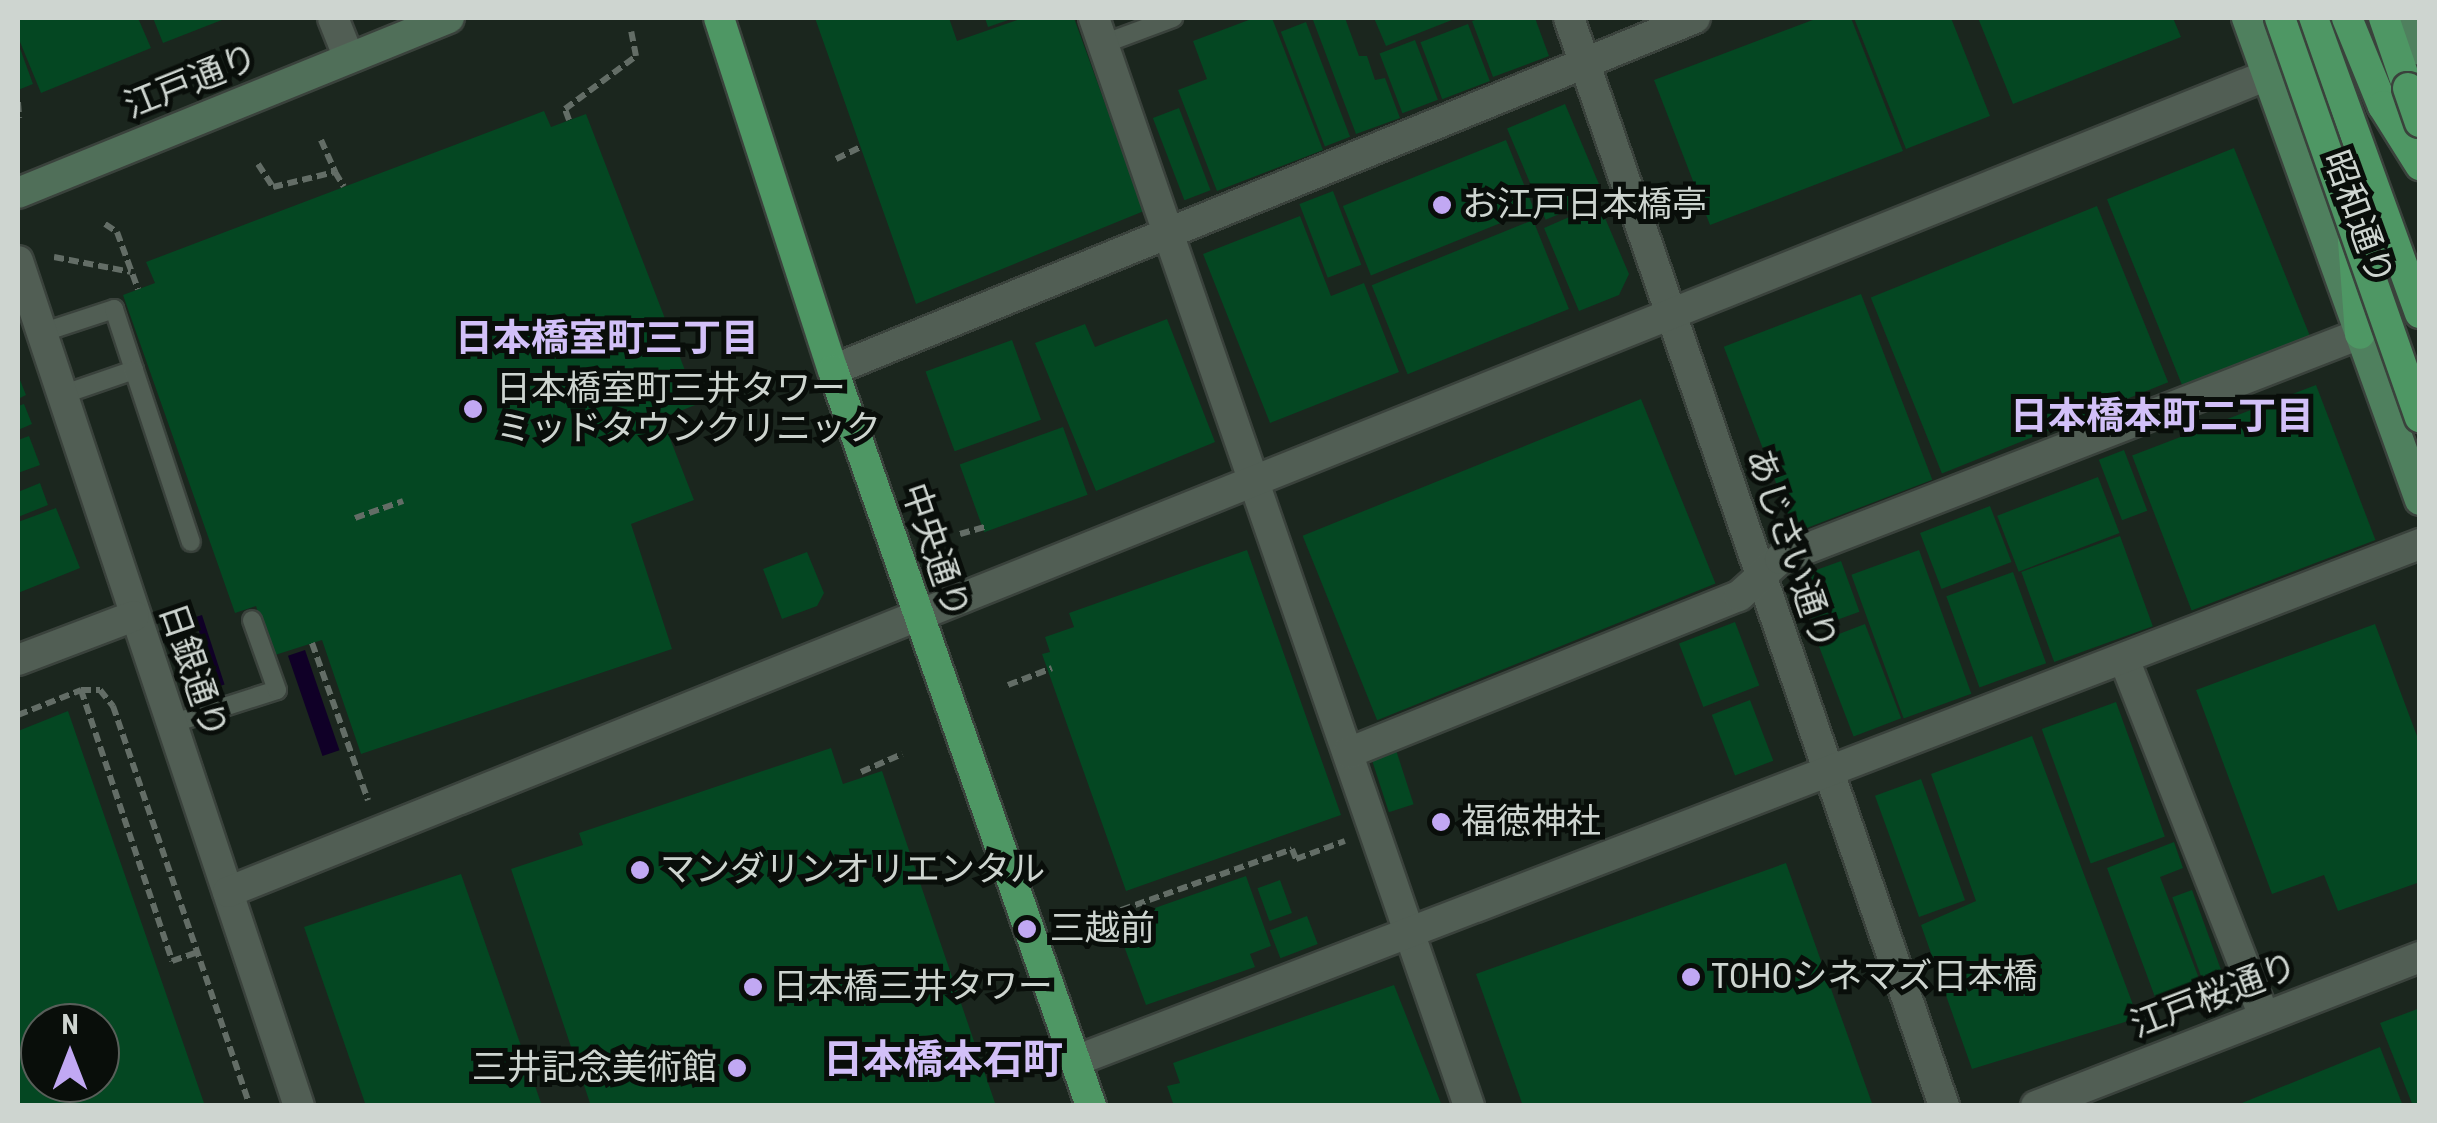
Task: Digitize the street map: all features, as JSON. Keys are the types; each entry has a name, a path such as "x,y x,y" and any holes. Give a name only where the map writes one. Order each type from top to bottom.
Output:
{"highway":[{"name":"中央通り","path":"719,18 832,370 1091,1106"},
{"path":"2280,18 2420,417"},
{"path":"2313,18 2420,313"},
{"path":"2346,18 2383,106 2420,164"},
{"path":"2408,27 2420,122"},
{"path":"2329,64 2350,192 2360,334"}],"main road":[{"name":"江戸通り","path":"18,193 449,18"},
{"name":"昭和通り","path":"2248,18 2420,500"}],"street":[{"path":"333,18 349,58"},
{"name":"あじさい通り","path":"1569,18 1944,1106"},
{"path":"832,370 1695,18"},
{"path":"1099,31 1469,1106"},
{"path":"228,892 2268,76"},
{"name":"日銀通り","path":"18,261 299,1106"},
{"path":"1348,753 1740,596 1780,560 2360,334"},
{"path":"1075,1062 2420,544"},
{"path":"18,660 134,616"},
{"path":"2124,659 2264,1017"},
{"name":"江戸桜通り","path":"2036,1106 2420,957"}],"lane":[{"path":"1099,31 1173,18"},
{"path":"41,333 114,309 191,542"},
{"path":"62,395 134,370"},
{"path":"172,724 276,690 252,620"}],"path":[{"path":"570,120 565,109 636,56 631,30"},
{"path":"18,102 19,118"},
{"path":"321,140 344,187"},
{"path":"836,159 861,147"},
{"path":"258,164 274,187 335,172"},
{"path":"104,224 117,232 138,289"},
{"path":"51,257 131,272"},
{"path":"355,518 402,501"},
{"path":"960,534 985,527"},
{"path":"312,644 368,800"},
{"path":"1008,685 1052,668"},
{"path":"81,690 82,708 172,962 198,952"},
{"path":"18,715 81,690 100,690 113,706 250,1106"},
{"path":"861,772 902,754"},
{"path":"1093,920 1292,849 1296,859 1376,830"}],"shaded area":[{"path":"202,615 225,684 217,687 194,617"},
{"path":"305,650 340,750 322,756 288,656"}],"building":[{"path":"18,18 138,18 151,48 41,93 18,37"},
{"path":"153,18 227,18 163,43"},
{"path":"815,18 949,18 957,41 1023,18 1074,18 1144,211 916,304"},
{"path":"985,18 1014,18 988,27"},
{"path":"1254,18 1272,18 1323,150 1217,191 1178,90 1207,79 1193,41"},
{"path":"1345,18 1359,56 1367,56 1375,80 1385,78 1400,118 1356,134 1313,20"},
{"path":"1374,18 1457,18 1386,46"},
{"path":"1535,18 1549,56 1493,77 1472,21"},
{"path":"1818,18 1851,18 1903,151 1710,225 1654,80"},
{"path":"1854,18 1951,18 1990,116 1906,149"},
{"path":"1978,18 2173,18 2181,37 2013,104"},
{"path":"1306,22 1350,137 1325,147 1281,32"},
{"path":"1468,24 1490,81 1442,99 1420,42"},
{"path":"1415,40 1438,100 1402,113 1380,54"},
{"path":"18,43 33,84 18,90"},
{"path":"1565,104 1604,195 1546,220 1507,129"},
{"path":"1179,108 1211,190 1184,200 1153,118"},
{"path":"544,111 551,127 586,114 698,404 662,418 694,500 631,524 672,649 361,754 322,640 272,656 256,606 235,613 123,295 155,283 146,262"},
{"path":"1506,140 1534,210 1371,275 1343,206"},
{"path":"2234,148 2310,336 2183,388 2107,199"},
{"path":"1333,191 1361,265 1328,278 1299,204"},
{"path":"1599,204 1629,274 1619,295 1579,311 1544,228"},
{"path":"2097,206 2168,382 1942,474 1871,297"},
{"path":"1300,216 1331,296 1364,283 1399,372 1270,423 1203,254"},
{"path":"1533,220 1569,309 1408,374 1372,285"},
{"path":"1861,294 1932,480 1795,532 1724,347"},
{"path":"1167,319 1215,442 1096,491 1035,343 1085,324 1095,347"},
{"path":"1012,340 1041,420 955,451 926,371"},
{"path":"18,375 26,395 18,399"},
{"path":"2316,385 2375,540 2192,611 2132,456"},
{"path":"1641,399 1716,584 1377,720 1303,536"},
{"path":"24,404 32,424 18,430 18,406"},
{"path":"1063,427 1088,495 984,532 960,465"},
{"path":"29,436 40,465 18,473 18,440"},
{"path":"2124,450 2147,511 2122,520 2099,460"},
{"path":"2098,477 2120,533 2019,572 1997,516"},
{"path":"40,483 48,505 18,517 18,492"},
{"path":"1990,506 2012,562 1941,589 1920,533"},
{"path":"56,508 80,568 18,593 18,522"},
{"path":"2120,536 2153,626 2054,662 2021,572"},
{"path":"1247,550 1341,815 1126,891 1042,654 1050,652 1045,637 1074,627 1069,613"},
{"path":"1919,550 1971,694 1904,718 1851,575"},
{"path":"807,552 824,593 817,606 782,619 763,569"},
{"path":"1841,561 1859,612 1815,628 1797,577"},
{"path":"2013,572 2046,663 1979,687 1946,596"},
{"path":"1735,622 1759,685 1703,707 1679,644"},
{"path":"1865,624 1901,718 1854,737 1817,642"},
{"path":"2375,624 2420,744 2420,882 2338,911 2324,875 2272,894 2196,690"},
{"path":"1750,700 1773,761 1735,775 1712,715"},
{"path":"2116,702 2165,836 2091,863 2042,729"},
{"path":"68,711 205,1106 18,1106 18,731"},
{"path":"2032,736 2138,1018 1972,1069 1921,925 1976,901 1931,774"},
{"name":"日本橋三井タワー","path":"831,748 843,784 882,771 996,1106 591,1106 511,869 583,845 579,833"},
{"path":"1396,750 1414,804 1389,812 1371,758"},
{"path":"1921,779 1965,900 1919,917 1875,796"},
{"path":"2174,842 2183,868 2160,877 2200,981 2155,997 2107,868"},
{"path":"1786,863 1873,1106 1523,1106 1476,974"},
{"path":"461,874 542,1106 366,1106 304,927"},
{"path":"1246,876 1271,946 1250,954 1255,967 1146,1005 1115,922"},
{"path":"1280,880 1292,913 1269,921 1257,888"},
{"path":"2192,890 2222,974 2203,981 2172,897"},
{"path":"1307,916 1318,944 1280,958 1270,930"},
{"path":"1394,985 1442,1106 1174,1106 1167,1086 1180,1083 1173,1063"},
{"path":"2420,1008 2420,1106 2413,1106 2380,1023"},
{"path":"2380,1047 2403,1106 2237,1106 2237,1105"}],"place":[{"name":"お江戸日本橋亭","path":"1442,205"},
{"name":"日本橋室町三井タワー ミッドタウンクリニック","path":"473,409"},
{"name":"福徳神社","path":"1441,822"},
{"name":"マンダリンオリエンタル","path":"640,870"},
{"name":"三越前","path":"1027,929"},
{"name":"TOHOシネマズ日本橋","path":"1691,977"},
{"name":"日本橋三井タワー","path":"753,987"},
{"name":"三井記念美術館","path":"737,1068"}],"district":[{"name":"日本橋室町三丁目","path":"607,339"},
{"name":"日本橋本町二丁目","path":"2162,417"},
{"name":"日本橋本石町","path":"943,1060"}]}
